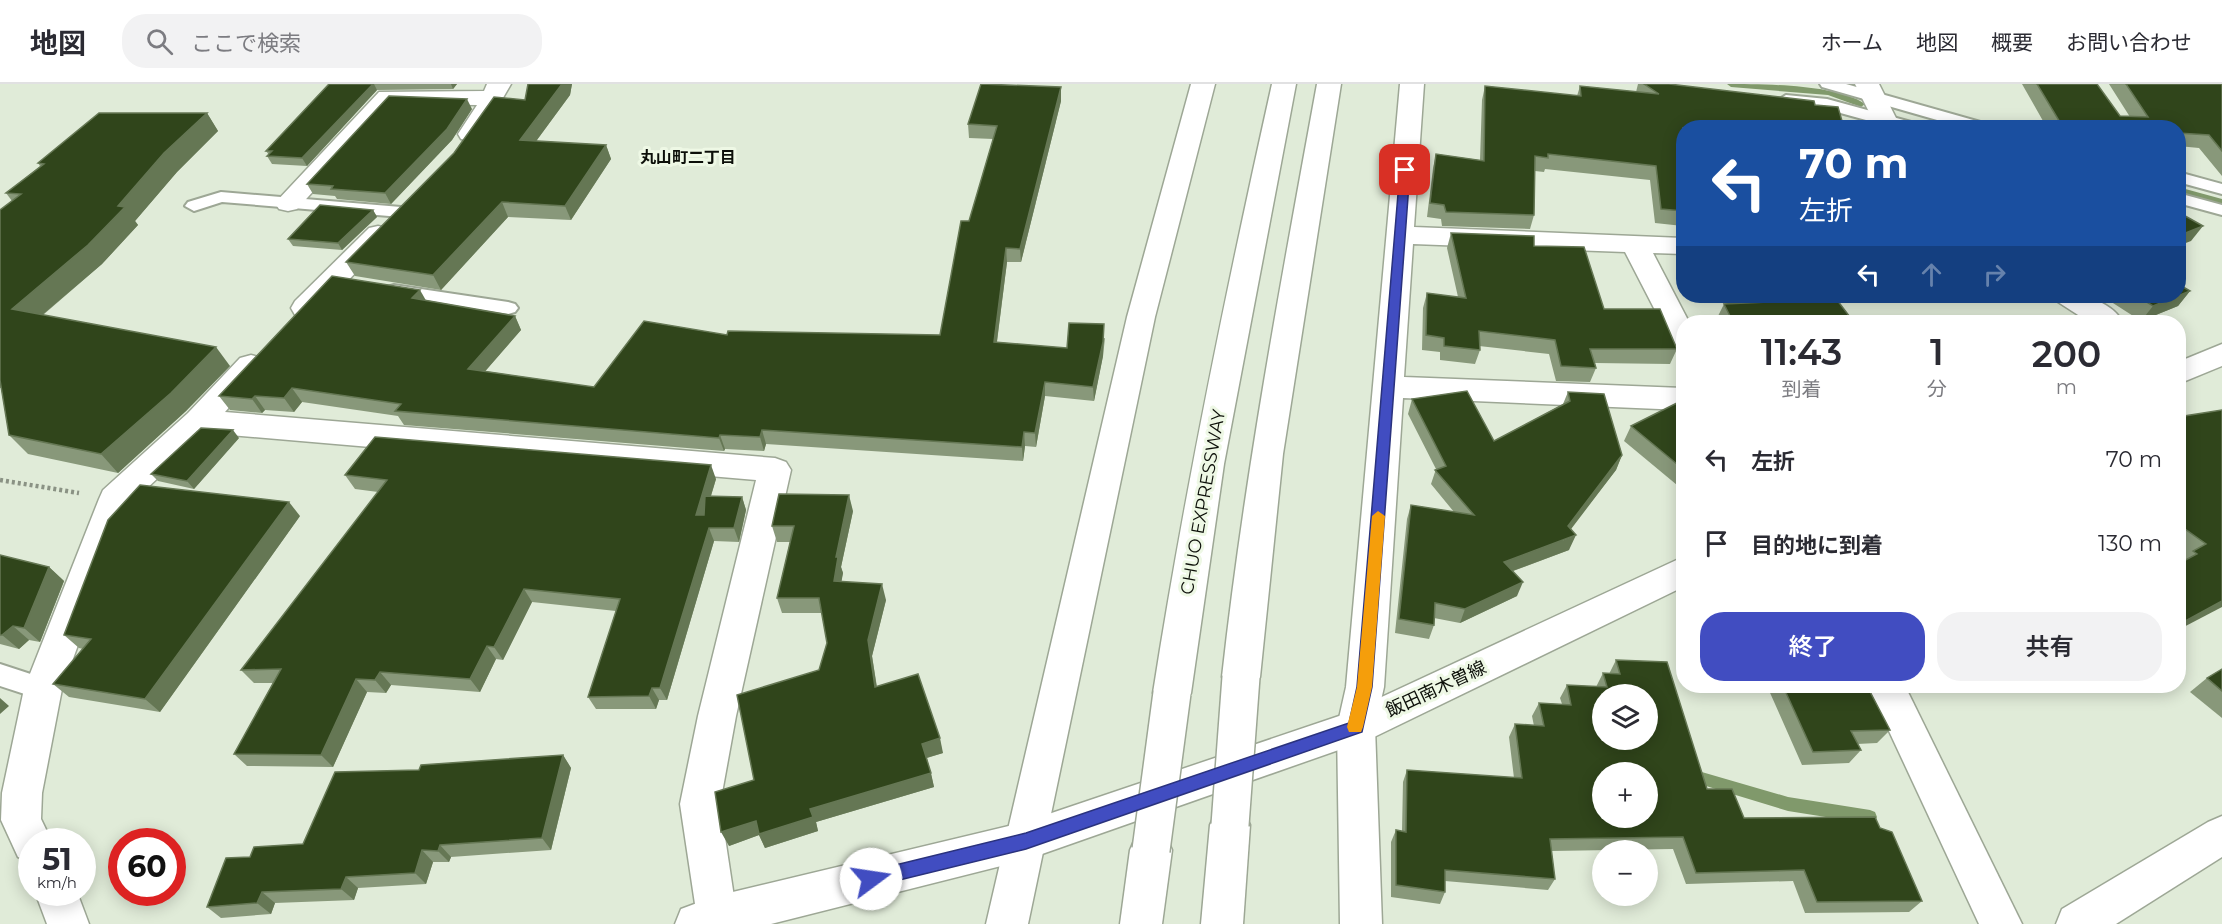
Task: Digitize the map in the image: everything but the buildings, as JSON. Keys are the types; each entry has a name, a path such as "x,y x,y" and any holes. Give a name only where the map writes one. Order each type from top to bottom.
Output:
{"main road":[{"path":"1007,924 1141,317 1203,84"},
{"name":"CHUO EXPRESSWAY","path":"1142,924 1183,610 1244,278 1284,84"},
{"path":"1222,924 1246,616 1281,359 1329,84"},
{"path":"1360,924 1356,727 1365,687 1412,84"},
{"path":"1869,89 1885,120"},
{"path":"456,152 496,91"},
{"path":"288,202 387,97 496,91"},
{"path":"289,324 342,283 420,191"},
{"path":"1399,235 1676,246"},
{"path":"1635,245 1676,324"},
{"path":"2079,303 2098,315"},
{"path":"25,828 21,820 22,793 43,689 115,499 199,421 265,351"},
{"path":"2186,368 2222,354"},
{"path":"1389,387 1676,399"},
{"path":"199,421 775,470 717,716 700,804 706,920"},
{"name":"飯田南木曽線","path":"706,920 1026,841 1356,727 1676,574"},
{"path":"1890,693 2001,924"},
{"path":"2077,924 2222,835"},
{"path":"61,906 68,924"}],"lane":[{"path":"1828,84 1869,89 1961,120"},
{"path":"1768,98 1827,104 1878,120"},
{"path":"2186,179 2222,189"},
{"path":"194,206 221,197 401,212"},
{"path":"2186,200 2222,210"},
{"path":"377,288 508,308"},
{"path":"0,675 43,689"}],"path":[{"path":"0,480 115,499"}],"waterway":[{"path":"1731,84 1829,93 1861,104"},
{"path":"2186,192 2222,202"},
{"path":"1688,774 1788,804 1870,817"}],"slow traffic":[{"path":"1355,727 1365,687 1378,516"}],"district":[{"name":"丸山町二丁目","path":"688,157"}],"route":[{"path":"871,879 1026,841 1356,727 1365,687 1405,170"}]}
